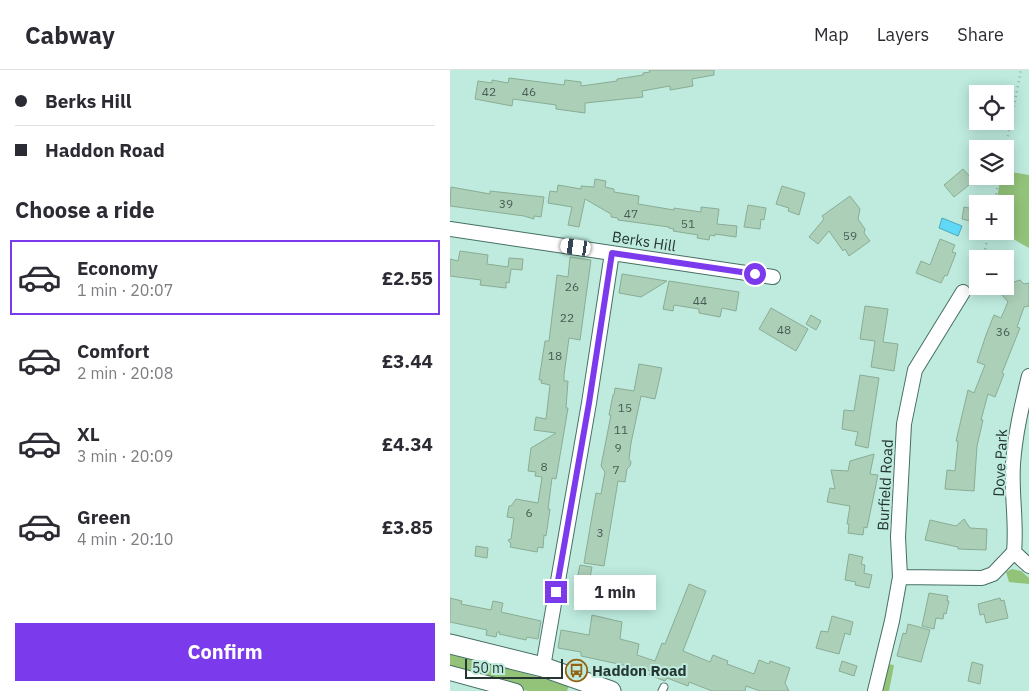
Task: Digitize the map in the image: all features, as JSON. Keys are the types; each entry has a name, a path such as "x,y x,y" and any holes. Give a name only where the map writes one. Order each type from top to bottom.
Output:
{"street":[{"name":"Berks Hill","path":"450,229 773,277"},
{"path":"543,667 589,403 612,253"},
{"name":"Burfield Road","path":"875,691 892,621 900,577 898,537 904,424 915,370 963,292"},
{"name":"Dove Park","path":"1014,552 1016,530 1013,500 1013,464 1017,430 1029,376"},
{"path":"900,577 982,578 993,574 1014,552 1029,566"},
{"path":"450,644 543,667 581,683 611,691"},
{"path":"450,674 516,691"}],"path":[{"path":"1007,140 1021,70"}],"green space":[{"path":"1014,172 1029,175 1029,248 1014,240 1014,195 998,195 999,185 1014,185"},
{"path":"1012,569 1021,571 1029,578 1029,584 1009,582 1006,572"},
{"path":"450,652 569,686 567,691 528,691 450,669"},
{"path":"887,664 894,665 889,691 880,691"}],"water":[{"path":"942,218 962,226 958,236 939,228"}],"building":[{"path":"649,70 714,70 714,75 692,79 693,86 670,90 670,86 642,91 643,97 585,103 585,113 556,109 556,105 513,99 512,106 475,99 478,81 492,83 492,80 508,83 509,78 564,85 565,80 581,82 581,86 643,75 643,73 650,72"},
{"path":"963,169 969,176 969,185 954,197 944,185"},
{"path":"595,179 606,181 605,187 614,189 614,192 639,196 638,204 701,212 701,207 719,209 717,224 737,226 736,237 715,234 715,236 710,235 709,240 697,238 698,235 673,231 674,229 669,227 618,220 618,218 611,217 611,214 585,199 579,227 568,225 572,207 548,203 550,191 557,192 558,185 581,189 581,186 594,187"},
{"path":"782,186 805,193 799,215 788,211 789,208 776,204"},
{"path":"451,187 490,194 490,191 544,197 541,217 534,216 534,219 450,206"},
{"path":"850,196 860,209 858,219 870,241 849,256 845,249 843,251 829,231 818,244 809,237 824,219 822,216"},
{"path":"748,205 766,208 764,220 761,219 760,229 744,227"},
{"path":"964,207 969,208 969,221 962,219"},
{"path":"940,239 955,245 952,252 956,253 947,276 945,275 941,283 916,273 921,261 930,265"},
{"path":"460,251 488,255 487,264 508,267 509,258 523,259 522,270 511,269 509,283 506,282 506,288 480,285 481,280 450,276 450,259 458,261"},
{"path":"570,257 591,260 580,340 569,338 564,375 564,381 568,381 566,408 568,408 556,479 552,478 546,536 544,535 543,548 538,547 537,552 510,547 511,544 508,540 511,539 514,518 507,517 509,506 516,499 538,503 542,477 535,476 536,472 528,471 531,448 556,433 534,430 536,417 546,419 550,385 541,383 542,380 539,380 545,341 549,341 557,275 568,277"},
{"path":"622,274 667,281 641,297 619,293"},
{"path":"1020,280 1024,284 1029,283 1029,306 1024,307 1017,327 1020,328 1002,373 1004,374 995,397 988,394 977,446 974,491 945,489 947,470 955,471 958,441 956,441 968,390 974,393 985,365 977,362 986,335 994,315 1001,318 1008,302 1002,295 1014,295 1014,282"},
{"path":"669,281 739,292 736,311 722,308 720,317 699,313 699,309 674,305 673,311 663,309"},
{"path":"865,306 888,309 883,342 898,344 894,371 871,367 875,341 860,339"},
{"path":"771,308 808,329 796,351 759,329"},
{"path":"811,315 821,321 816,330 806,324"},
{"path":"639,364 662,368 655,399 641,396 631,443 630,466 627,469 625,482 618,481 604,566 584,563 596,493 601,494 605,472 601,466 613,395 615,388 634,391"},
{"path":"860,375 879,378 868,448 855,445 858,432 842,429 844,410 854,411"},
{"path":"874,454 870,474 878,475 867,528 864,527 863,535 848,533 849,524 847,524 850,506 827,502 830,488 835,489 831,470 848,471 850,461"},
{"path":"964,519 970,528 987,529 986,550 958,549 958,547 925,540 930,520 956,526"},
{"path":"476,546 488,548 487,558 475,556"},
{"path":"849,554 863,557 861,564 865,565 864,573 872,575 869,588 855,585 856,582 845,580"},
{"path":"580,565 592,567 590,577 578,575"},
{"path":"689,584 706,591 683,651 710,662 713,655 728,661 727,664 754,674 759,660 769,664 770,661 790,668 785,683 789,691 760,691 746,686 745,691 712,691 689,682 688,686 667,678 665,681 649,675 651,671 581,656 581,652 558,648 561,630 589,635 592,615 622,622 620,639 639,644 637,655 655,661 662,643 665,644"},
{"path":"929,593 948,596 947,601 949,601 946,614 944,613 943,619 936,618 934,629 922,626"},
{"path":"450,598 462,601 461,604 491,610 493,601 503,603 501,612 541,621 538,639 527,637 526,640 499,634 500,632 497,632 496,637 486,635 487,630 450,622"},
{"path":"1000,598 1001,601 1004,600 1008,618 986,623 984,614 980,615 978,604"},
{"path":"832,616 853,622 850,635 845,633 839,654 816,648 821,631 828,632"},
{"path":"908,624 930,630 921,662 897,656 903,633 906,634"},
{"path":"842,661 857,666 854,676 839,671"},
{"path":"972,662 983,665 980,684 968,681"}],"place":[{"name":"Haddon Road","path":"576,670"}],"route":[{"path":"556,592 589,403 612,253 755,274"}]}
